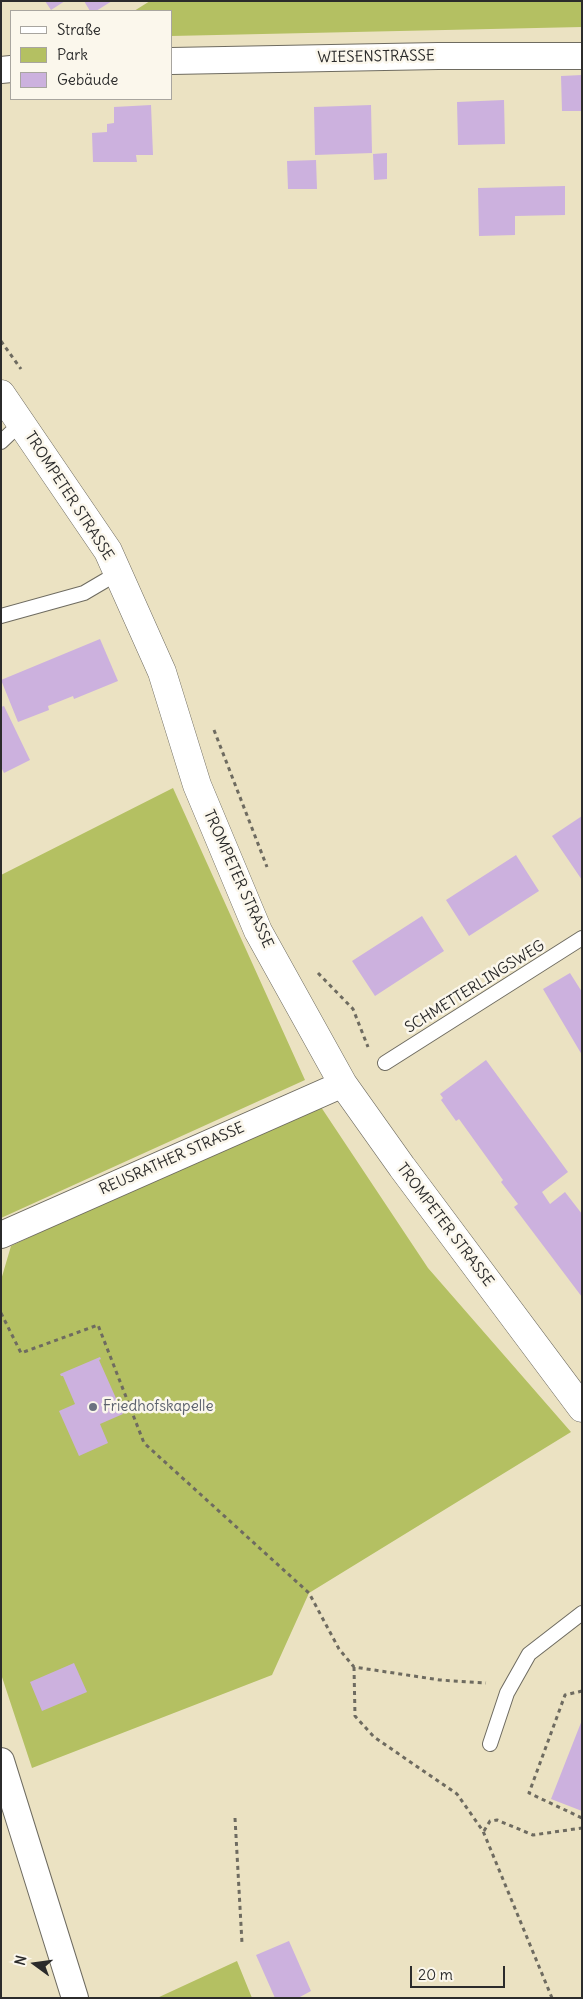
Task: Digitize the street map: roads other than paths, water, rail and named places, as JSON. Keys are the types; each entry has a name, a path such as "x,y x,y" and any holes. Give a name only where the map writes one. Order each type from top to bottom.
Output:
{"main road":[{"name":"TROMPETER STRASSE","path":"1,394 108,551 162,672 197,785 258,931 343,1084 402,1167 582,1408"}],"street":[{"name":"WIESENSTRASSE","path":"172,61 428,56 582,56"},
{"name":"REUSRATHER STRASSE","path":"1,1235 343,1084"},
{"path":"1,1762 75,1998"}],"lane":[{"path":"1,442 22,424"},
{"path":"1,616 84,593 118,573"},
{"name":"SCHMETTERLINGSWEG","path":"385,1064 582,938"},
{"path":"490,1744 511,1684 529,1654 582,1613"}],"place":[{"name":"Friedhofskapelle","path":"93,1407"}]}
